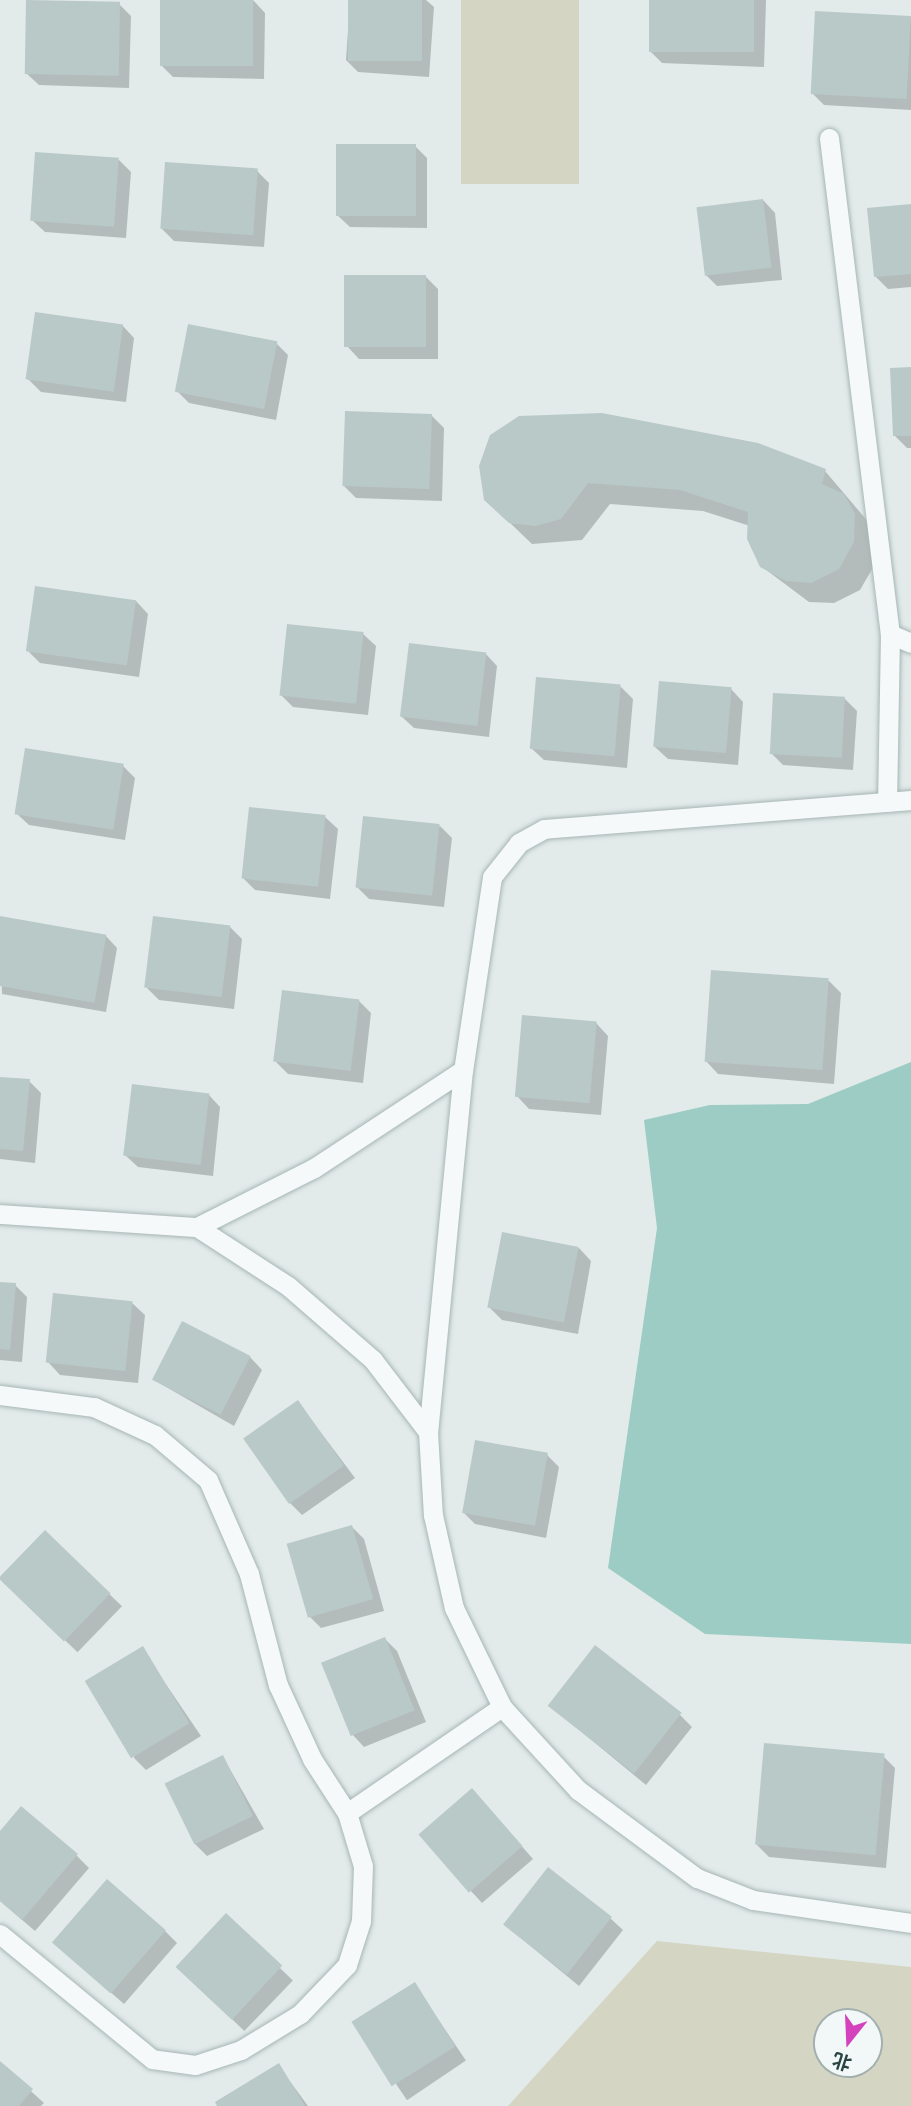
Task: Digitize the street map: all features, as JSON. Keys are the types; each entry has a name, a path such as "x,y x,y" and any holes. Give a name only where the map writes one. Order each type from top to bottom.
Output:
{"lane":[{"path":"829,138 890,634 887,802"},
{"path":"890,634 911,643"},
{"path":"911,800 544,829 519,844 492,877 463,1070 428,1432 433,1515 454,1608 502,1707 578,1790 697,1878 753,1900 911,1923"},
{"path":"197,1227 314,1168 463,1070"},
{"path":"0,1214 197,1227 288,1286 373,1360 428,1432"},
{"path":"0,1395 94,1407 155,1435 208,1480 249,1574 278,1685 312,1759 347,1813 363,1866 362,1922 347,1965 300,2014 241,2050 195,2065 152,2059 0,1934"},
{"path":"347,1813 502,1707"}],"shaded area":[{"path":"461,0 579,0 579,184 461,184"},
{"path":"911,1062 911,1644 705,1634 608,1568 657,1228 644,1120 710,1105 808,1104"},
{"path":"657,1941 911,1967 911,2106 508,2106"}],"building":[{"path":"26,0 120,2 119,76 25,74"},
{"path":"160,0 253,0 253,66 160,66"},
{"path":"348,0 422,0 422,61 348,61"},
{"path":"649,0 754,0 754,52 649,52"},
{"path":"815,11 911,16 907,99 811,94"},
{"path":"336,144 416,144 416,216 336,216"},
{"path":"35,152 119,158 114,227 30,221"},
{"path":"165,162 258,168 253,235 160,229"},
{"path":"763,199 771,267 705,276 696,207"},
{"path":"911,204 911,274 874,277 867,208"},
{"path":"344,275 426,275 426,347 344,347"},
{"path":"35,312 123,324 114,392 26,379"},
{"path":"188,324 277,341 264,409 175,392"},
{"path":"911,367 911,436 893,436 890,368"},
{"path":"345,411 432,414 429,489 342,486"},
{"path":"602,413 758,443 826,469 822,484 844,494 855,514 854,542 839,569 811,583 786,581 760,567 747,539 748,512 680,490 588,483 561,519 535,526 509,523 484,500 479,466 490,435 519,416"},
{"path":"35,586 136,600 127,666 26,651"},
{"path":"287,624 364,632 356,704 279,696"},
{"path":"409,643 486,653 477,726 400,716"},
{"path":"536,677 621,684 614,756 530,749"},
{"path":"659,681 732,687 726,753 653,747"},
{"path":"773,693 845,697 842,758 770,754"},
{"path":"25,748 124,764 113,830 15,814"},
{"path":"249,807 326,815 318,887 241,879"},
{"path":"363,816 440,824 432,896 355,888"},
{"path":"0,916 106,935 94,1003 0,986"},
{"path":"153,916 230,926 222,997 144,987"},
{"path":"711,970 829,978 822,1070 705,1062"},
{"path":"282,990 359,1000 351,1071 273,1061"},
{"path":"522,1015 597,1022 590,1103 515,1097"},
{"path":"0,1077 30,1079 23,1151 0,1149"},
{"path":"132,1084 209,1094 201,1165 123,1155"},
{"path":"502,1232 579,1247 564,1322 487,1308"},
{"path":"0,1282 16,1283 10,1350 0,1349"},
{"path":"53,1293 133,1301 125,1371 46,1363"},
{"path":"182,1321 251,1356 221,1415 152,1380"},
{"path":"298,1400 344,1466 289,1504 243,1438"},
{"path":"475,1440 548,1453 535,1526 462,1513"},
{"path":"352,1525 373,1599 308,1618 287,1544"},
{"path":"45,1530 110,1593 64,1641 0,1580"},
{"path":"385,1637 415,1710 351,1736 321,1663"},
{"path":"595,1645 682,1713 634,1773 548,1706"},
{"path":"143,1646 189,1723 131,1758 85,1681"},
{"path":"764,1743 885,1754 876,1855 755,1845"},
{"path":"223,1755 253,1816 194,1845 165,1783"},
{"path":"472,1788 523,1846 469,1893 418,1835"},
{"path":"21,1806 78,1854 22,1920 0,1901 0,1831"},
{"path":"548,1867 612,1917 567,1974 503,1925"},
{"path":"107,1879 166,1930 111,1994 52,1942"},
{"path":"226,1913 282,1966 232,2020 176,1967"},
{"path":"415,1982 455,2046 392,2086 351,2022"},
{"path":"0,2061 33,2089 19,2106 0,2106"},
{"path":"279,2063 305,2106 217,2106 215,2102"}]}
